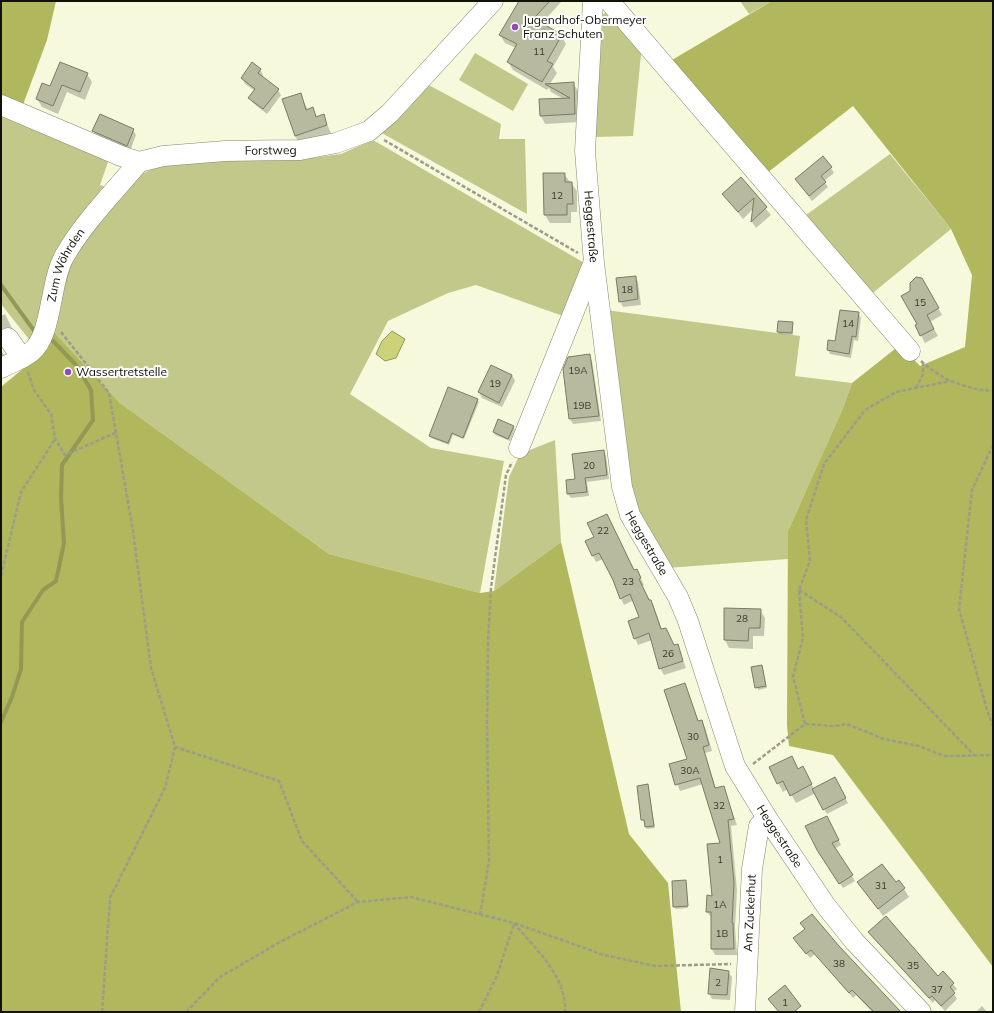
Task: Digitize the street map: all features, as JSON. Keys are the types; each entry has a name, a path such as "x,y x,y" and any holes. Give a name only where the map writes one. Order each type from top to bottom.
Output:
{"street":[{"name":"Forstweg","path":"139,162 163,156 225,151 300,150 336,143 369,131 390,113 493,1"},
{"name":"Heggestraße","path":"593,1 585,151 594,263 622,487 630,515 683,609 733,758 740,773 767,818 826,906 854,941 921,1012"},
{"path":"609,1 917,357"},
{"path":"1,105 121,156 139,162"},
{"name":"Zum Wöhrden","path":"1,368 32,352 38,344 44,332 55,280 63,257 89,221 139,162"},
{"path":"519,448 594,263"},
{"path":"8,338 22,358"},
{"name":"Am Zuckerhut","path":"745,1004 752,869 759,826 767,818"},
{"path":"745,1004 761,1012"}],"path":[{"path":"369,131 594,263"},
{"path":"47,316 109,393 132,531 151,668 175,747 165,788 110,898 102,1012"},
{"path":"917,357 950,381 973,390 993,391"},
{"path":"916,388 923,374 917,357"},
{"path":"22,358 34,390 50,414 55,439 65,455 115,433"},
{"path":"805,724 793,677 803,638 799,590 810,561 806,520 824,464 865,410 896,392 950,381"},
{"path":"1,576 21,492 55,439"},
{"path":"993,445 972,490 959,609 987,710 993,726"},
{"path":"480,914 489,861 487,723 488,643 491,588 506,475 519,448"},
{"path":"799,590 841,617 975,757"},
{"path":"740,773 769,753 805,724 834,726 847,724 884,739 919,746 944,756 975,757 993,755"},
{"path":"175,747 279,781 302,841 358,902"},
{"path":"186,1012 220,977 280,942 358,902 411,897 514,923 604,956 656,966 748,964"},
{"path":"479,1012 496,978 514,923"},
{"path":"514,923 557,977 565,1002 565,1012"}],"shaded area":[{"path":"1,1 56,1 47,40 21,110 1,102"},
{"path":"740,1 772,1 749,14"},
{"path":"772,1 993,1 993,967 833,755 789,746 787,725 788,531 843,408 852,383 900,345 920,366 965,347 972,275 951,229 853,106 767,173 672,60"},
{"path":"609,11 642,44 633,136 595,137 603,14"},
{"path":"475,53 528,84 513,111 459,80"},
{"path":"425,83 501,124 499,139 525,139 527,214 378,131"},
{"path":"1,113 109,159 100,185 108,188 41,315 32,343 1,304"},
{"path":"373,140 586,264 563,316 476,285 448,293 388,321 350,394 431,448 504,461 480,593 329,554 120,403 51,329 62,280 78,249 137,176 169,164 226,159 298,160 341,154"},
{"path":"890,154 951,229 869,296 802,218"},
{"path":"606,310 800,336 795,376 852,383 843,408 788,531 788,559 667,568 634,502"},
{"path":"51,329 120,403 329,554 480,593 494,591 561,542 629,834 668,883 681,1012 1,1012 1,387 48,348"},
{"path":"392,331 405,339 396,358 385,361 376,354 382,341"},
{"path":"555,440 561,542 494,591 509,477 520,454"}],"building":[{"path":"519,1 550,1 534,18 562,35 547,61 553,64 542,82 507,62 517,44 499,35"},
{"path":"60,62 88,73 80,92 62,85 53,106 36,99 42,83 50,86"},
{"path":"252,62 261,69 258,73 279,89 263,109 248,98 255,89 241,78"},
{"path":"574,82 575,114 540,116 539,99 570,98 545,84"},
{"path":"301,93 306,110 313,107 316,117 324,114 327,125 295,136 282,99"},
{"path":"100,114 134,129 127,146 92,131"},
{"path":"823,156 832,167 821,176 826,182 809,196 795,179"},
{"path":"543,173 565,173 565,182 572,182 573,204 567,204 567,215 544,215"},
{"path":"741,177 767,207 751,222 754,198 738,212 722,194"},
{"path":"636,276 638,299 619,302 616,278"},
{"path":"916,277 922,278 939,308 927,315 934,329 920,336 915,325 917,324 901,296 910,291 910,283"},
{"path":"840,310 859,312 856,337 852,336 849,354 827,350 828,340 835,341"},
{"path":"778,321 793,322 792,333 777,332"},
{"path":"590,354 599,416 569,419 563,369 568,357"},
{"path":"491,365 512,375 499,403 478,392"},
{"path":"448,387 478,399 463,438 452,433 448,443 429,436"},
{"path":"498,419 514,426 508,439 493,432"},
{"path":"604,450 607,475 585,478 587,492 567,494 566,480 575,479 572,454"},
{"path":"607,514 634,570 637,569 641,578 639,579 649,600 651,600 661,629 666,628 674,645 678,644 683,661 659,669 649,633 634,639 628,621 639,617 630,594 620,599 613,580 599,553 592,556 585,541 594,537 587,523"},
{"path":"724,608 761,609 760,628 749,628 748,641 724,640"},
{"path":"762,665 766,686 755,688 751,667"},
{"path":"685,683 698,721 702,720 709,745 703,747 715,788 724,786 734,819 728,820 734,883 732,923 734,949 711,949 711,912 706,912 707,895 712,896 707,844 720,843 700,778 675,785 669,764 687,759 664,690"},
{"path":"792,756 798,769 803,766 812,784 790,796 783,781 777,784 769,767"},
{"path":"835,777 846,798 823,810 812,789"},
{"path":"648,784 654,826 645,827 644,820 641,820 637,786"},
{"path":"827,816 839,840 832,843 853,875 839,884 817,850 805,826"},
{"path":"882,864 896,882 899,880 905,888 878,909 857,882"},
{"path":"686,880 688,906 673,907 672,881"},
{"path":"812,914 839,946 901,1012 874,1012 852,990 849,993 811,950 806,954 793,938 805,929 800,923"},
{"path":"886,916 938,976 943,971 954,983 950,987 955,993 941,1006 932,996 929,998 868,932"},
{"path":"710,968 729,971 727,995 708,994"},
{"path":"785,985 801,1006 794,1012 779,1012 768,999"}],"waterway":[{"path":"1,285 35,332"},
{"path":"1,722 12,697 21,669 22,622 43,590 56,581 64,543 61,498 62,465 93,420 91,390 76,365 53,341"}],"place":[{"name":"Jugendhof-Obermeyer Franz Schuten","path":"515,27"},
{"name":"Wassertretstelle","path":"68,372"}]}
